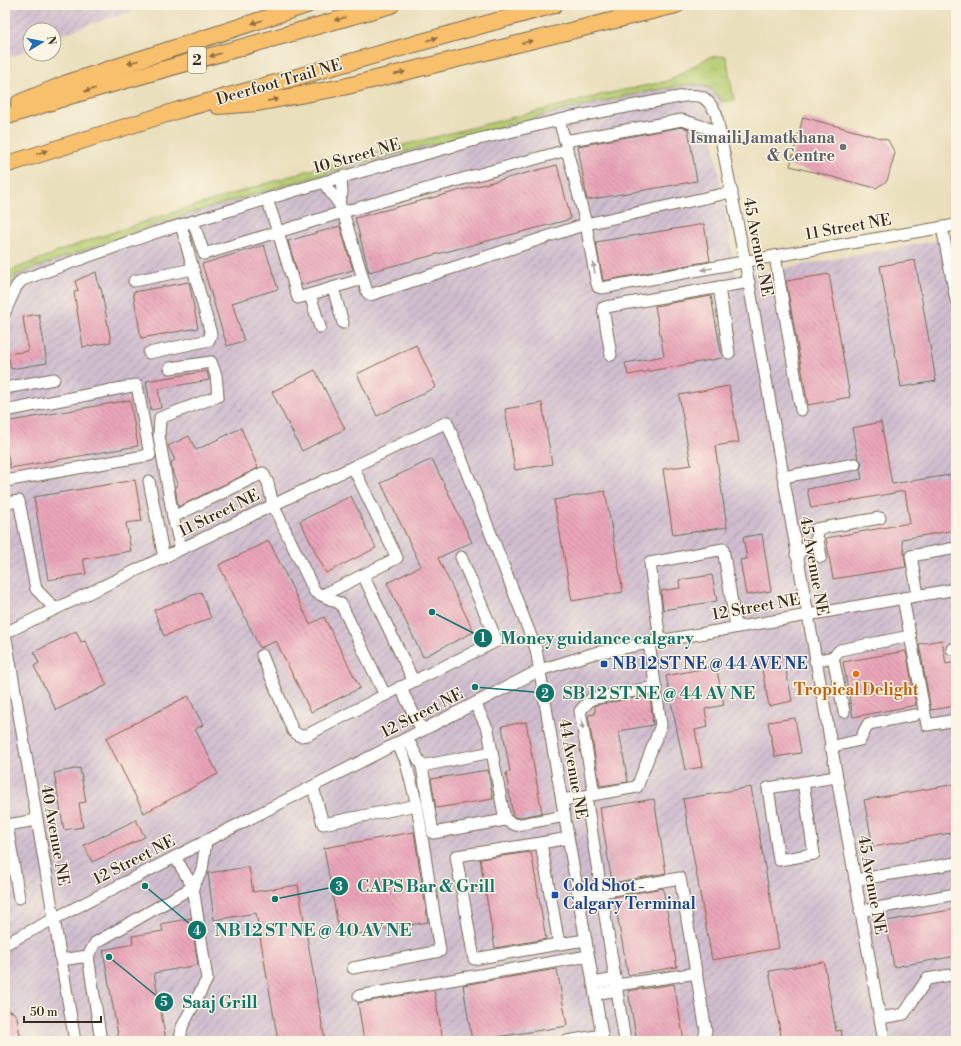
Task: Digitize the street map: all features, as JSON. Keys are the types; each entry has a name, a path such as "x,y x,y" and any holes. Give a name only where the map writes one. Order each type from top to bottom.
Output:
{"highway":[{"path":"5,109 67,83 307,5"},
{"name":"2","path":"5,117 73,95 391,5"},
{"name":"Deerfoot Trail NE","path":"5,164 179,110 554,5"},
{"path":"179,110 257,103 343,87 676,5"}],"street":[{"name":"10 Street NE","path":"5,312 16,287 22,280 193,221 341,177 479,139 559,120 684,96 698,95 708,100"},
{"name":"45 Avenue NE","path":"708,100 716,113 732,192 806,615 884,1041"},
{"path":"559,120 586,224"},
{"path":"193,221 204,254 278,232 341,207 566,145 682,120 720,132"},
{"path":"341,177 341,207 367,292 370,295 586,224 732,192"},
{"path":"324,182 329,192 341,207"},
{"path":"267,199 298,298 363,279"},
{"name":"11 Street NE","path":"586,224 598,287 956,225"},
{"path":"149,353 209,340 210,334 181,225"},
{"path":"942,227 956,300"},
{"path":"775,256 801,410"},
{"path":"134,281 193,269"},
{"path":"611,355 603,308 748,282"},
{"path":"719,287 729,353"},
{"path":"333,288 343,322"},
{"path":"310,295 320,327"},
{"path":"170,368 211,362 216,375 218,396 160,418 159,436 173,517 181,549"},
{"path":"5,388 54,379"},
{"path":"5,411 137,385 150,455 5,479"},
{"name":"11 Street NE","path":"5,633 447,422"},
{"name":"44 Avenue NE","path":"447,422 536,649 602,1038"},
{"path":"783,477 855,464"},
{"path":"323,595 397,558 353,467"},
{"path":"173,517 263,472 268,483 273,505 315,592 341,604 385,695"},
{"path":"149,481 164,558"},
{"path":"5,503 19,501 36,589 55,609"},
{"path":"821,557 816,529 880,518"},
{"path":"796,555 818,539"},
{"path":"918,596 911,556 956,548"},
{"path":"660,641 650,563 723,549 736,627"},
{"path":"262,655 293,731 300,736 307,735 413,680 497,641 461,557"},
{"path":"363,575 413,680"},
{"name":"12 Street NE","path":"5,944 540,670 595,654 649,643 956,589"},
{"path":"903,598 927,725 956,720"},
{"name":"40 Avenue NE","path":"5,633 53,920 75,1041"},
{"path":"815,661 833,657 840,650 910,636"},
{"path":"562,800 637,787 661,726 649,643"},
{"path":"833,657 844,712"},
{"path":"625,1041 602,892 580,711 591,699 656,687"},
{"path":"400,688 422,730"},
{"path":"5,703 16,700"},
{"path":"475,704 488,730 504,820"},
{"path":"830,747 860,740 868,724 915,715"},
{"path":"407,738 422,766 433,832 504,820 516,825 565,816"},
{"path":"353,968 440,951 417,806 405,760 397,744"},
{"path":"422,766 492,752"},
{"path":"802,782 814,854 779,860 768,788 802,782 836,777"},
{"path":"313,787 323,824 417,806"},
{"path":"19,898 7,825 37,820"},
{"path":"568,838 456,856 474,959 586,940"},
{"path":"101,1041 88,956 95,943 192,887 202,870 206,842"},
{"path":"541,843 559,944"},
{"path":"175,857 192,887 207,979 182,1027 180,1041"},
{"path":"855,880 956,863"},
{"path":"578,896 680,878 706,1030 703,1041"},
{"path":"860,911 956,894"},
{"path":"60,960 88,956"},
{"path":"359,996 588,956"},
{"path":"594,988 697,973"},
{"path":"880,1018 904,1014 927,979 956,974"},
{"path":"567,1041 602,1038"}],"shaded area":[{"path":"5,5 153,5 84,26 62,35 62,22 22,22 22,52 5,59"},
{"path":"691,84 710,88 723,102 711,126 736,277 956,237 956,1041 5,1041 5,294 15,276 160,223 373,160 557,112 644,92"}],"green space":[{"path":"726,56 734,100 723,102 710,88 691,84 644,92 557,112 373,160 160,223 26,271 15,276 5,294 5,273 75,245 162,216 336,162 605,94 668,81 709,57"}],"building":[{"name":"Ismaili Jamatkhana & Centre","path":"803,117 888,140 895,153 887,181 876,188 790,166"},
{"path":"682,127 688,129 697,181 587,200 578,146"},
{"path":"557,165 571,219 369,272 355,218"},
{"path":"704,224 710,261 603,281 596,242"},
{"path":"340,226 353,270 301,285 288,241"},
{"path":"264,245 278,289 232,303 244,341 227,346 202,264"},
{"path":"915,260 936,381 901,387 880,266"},
{"path":"96,272 99,287 101,288 111,342 83,347 74,292 78,291 75,281"},
{"path":"829,274 850,397 808,405 786,281"},
{"path":"189,282 198,328 141,338 133,292"},
{"path":"711,296 722,358 628,375 625,363 664,356 655,306"},
{"path":"39,314 47,363 11,369 8,354 28,351 23,317"},
{"path":"416,345 436,387 377,416 357,374"},
{"path":"315,370 345,429 302,451 272,392"},
{"path":"207,371 209,380 158,389 161,408 151,410 146,381"},
{"path":"729,386 739,442 715,446 727,527 673,535 663,469 691,465 679,395"},
{"path":"130,400 138,446 10,468 5,439 5,422"},
{"path":"542,403 552,464 515,470 505,409"},
{"path":"881,422 892,484 956,474 956,530 902,539 906,567 833,579 826,538 910,523 905,491 811,508 807,489 862,479 860,469 862,463 858,458 852,428"},
{"path":"241,428 258,468 178,507 175,486 178,485 173,474 171,462 175,460 168,446 189,436 196,450"},
{"path":"432,459 472,542 438,558 474,632 423,657 387,583 421,566 381,483"},
{"path":"135,480 142,521 126,523 131,551 83,559 86,574 48,580 34,497"},
{"path":"605,491 623,592 572,601 554,500"},
{"path":"351,496 376,548 326,573 300,521"},
{"path":"762,534 771,591 746,595 740,560 747,559 743,537"},
{"path":"269,541 310,624 324,617 360,688 311,712 276,641 260,648 219,565"},
{"path":"712,575 717,601 663,610 661,591 680,588 679,580"},
{"path":"201,592 211,618 164,636 154,610"},
{"path":"76,631 81,642 85,641 107,685 56,710 34,666 39,663 34,652"},
{"path":"942,640 946,664 956,662 956,706 931,710 919,644"},
{"path":"906,651 916,705 853,717 843,662"},
{"path":"783,655 792,701 769,706 760,659"},
{"path":"716,666 724,705 705,709 708,727 695,730 702,767 685,770 666,676"},
{"path":"650,695 653,725 619,731 628,782 600,786 588,715 595,714 595,705"},
{"path":"188,696 203,725 195,729 218,774 144,813 106,738"},
{"path":"795,718 801,753 775,757 768,722"},
{"path":"526,722 542,813 517,818 513,816 506,773 510,772 502,726"},
{"path":"80,768 86,802 79,803 83,827 64,830 54,773"},
{"path":"488,770 493,799 436,808 431,779"},
{"path":"956,784 956,832 873,847 864,800"},
{"path":"751,787 779,948 712,960 683,799"},
{"path":"654,799 666,873 612,883 600,808"},
{"path":"136,820 145,837 92,862 84,845"},
{"path":"414,832 428,922 340,937 324,848"},
{"path":"531,852 546,939 495,948 480,859"},
{"path":"249,867 253,892 298,885 325,1041 278,1041 256,913 214,920 208,873"},
{"path":"663,888 677,967 628,975 614,897"},
{"path":"956,909 956,956 894,967 886,921"},
{"path":"191,918 198,965 154,973 166,1041 119,1041 103,950 133,944 132,936 163,931 161,924"},
{"path":"824,962 836,1031 841,1030 843,1041 782,1041 769,971"},
{"path":"557,969 567,1026 472,1041 463,985"},
{"path":"674,984 684,1041 637,1041 628,991"},
{"path":"434,990 443,1041 364,1041 358,1003"},
{"path":"5,1010 13,1012 17,1017 21,1041 5,1041"}],"place":[{"name":"Ismaili Jamatkhana & Centre","path":"843,147"},
{"name":"Money guidance calgary","path":"432,612"},
{"name":"NB 12 ST NE @ 44 AVE NE","path":"604,664"},
{"name":"Tropical Delight","path":"856,674"},
{"name":"SB 12 ST NE @ 44 AV NE","path":"475,687"},
{"name":"NB 12 ST NE @ 40 AV NE","path":"145,886"},
{"name":"Cold Shot - Calgary Terminal","path":"555,895"},
{"name":"CAPS Bar & Grill","path":"275,899"},
{"name":"Saaj Grill","path":"109,957"}]}
